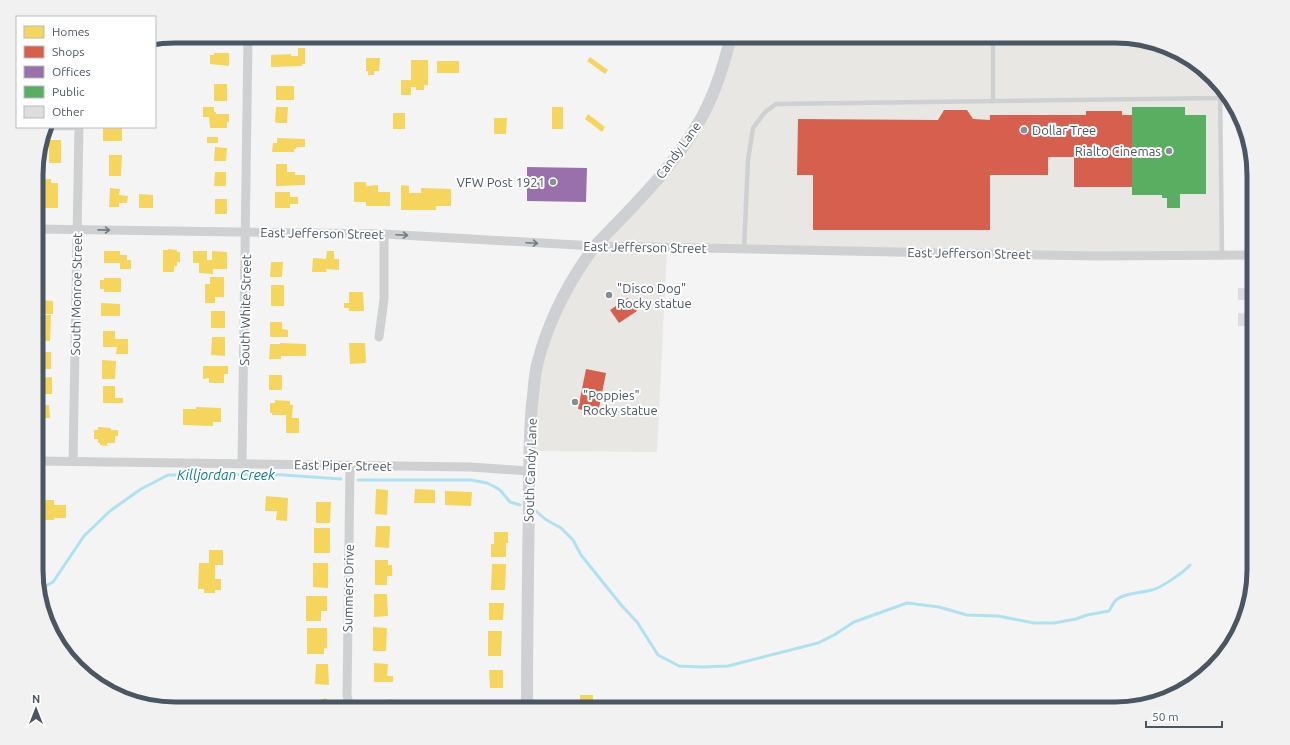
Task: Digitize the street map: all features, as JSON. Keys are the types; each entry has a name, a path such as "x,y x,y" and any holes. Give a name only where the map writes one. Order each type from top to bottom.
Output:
{"main road":[{"name":"Candy Lane","path":"595,246 670,165 686,143 711,100 730,43"},
{"name":"South Candy Lane","path":"527,702 530,436 537,366 557,307 574,276 595,246"}],"street":[{"name":"South White Street","path":"242,463 248,43"},
{"name":"South Monroe Street","path":"73,461 79,128"},
{"name":"East Jefferson Street","path":"43,229 384,234 595,246 1096,256 1247,255"},
{"path":"380,337 384,299 384,234"},
{"name":"East Piper Street","path":"43,461 242,463 350,466 471,466 529,471"},
{"name":"Summers Drive","path":"348,702 347,696 350,466"}],"lane":[{"path":"993,43 993,101"},
{"path":"744,249 748,160 753,128 765,112 776,104 1220,98 1222,255"},
{"path":"52,128 79,128"}],"shaded area":[{"path":"728,43 1115,43 1149,47 1166,53 1195,70 1221,97 1222,255 667,248 657,452 529,451 534,392 565,292 686,143"}],"building: Homes":[{"path":"298,48 305,48 305,64 302,64 302,66 271,67 271,55 291,54 291,56 298,56"},
{"path":"214,53 229,53 229,66 210,64 210,55 214,55"},
{"path":"590,57 608,70 605,74 587,61"},
{"path":"366,58 380,58 379,71 374,71 374,75 368,75 368,71 366,71"},
{"path":"411,60 428,60 428,85 424,85 424,90 416,90 416,87 411,87 411,95 401,95 401,80 411,80"},
{"path":"437,61 459,61 459,73 437,73"},
{"path":"214,84 227,84 227,101 214,101"},
{"path":"276,86 294,86 294,100 276,100"},
{"path":"203,107 214,107 214,112 216,112 216,114 229,114 227,128 210,128 209,117 203,117"},
{"path":"276,107 288,107 287,123 276,123"},
{"path":"552,107 563,107 563,129 552,129"},
{"path":"393,113 405,113 405,129 393,129"},
{"path":"588,114 605,127 602,132 585,119"},
{"path":"494,118 507,118 506,134 494,134"},
{"path":"103,128 122,128 122,141 103,141"},
{"path":"207,137 218,137 218,143 207,143"},
{"path":"277,138 305,139 305,147 296,147 294,152 272,152 273,143 277,143"},
{"path":"49,140 61,140 61,163 49,163"},
{"path":"215,147 227,148 226,161 214,161"},
{"path":"109,155 122,155 121,176 109,176"},
{"path":"276,164 287,164 287,172 295,172 295,175 305,175 305,185 276,186"},
{"path":"215,172 226,172 226,186 214,186"},
{"path":"43,179 51,179 51,183 58,183 58,208 43,208"},
{"path":"354,182 366,182 366,186 378,185 378,192 390,192 390,206 366,206 366,202 354,202"},
{"path":"401,185 409,186 409,193 421,193 421,188 451,189 451,206 436,206 436,210 401,210"},
{"path":"110,188 120,189 119,195 128,196 127,203 119,203 119,207 109,207"},
{"path":"275,192 290,192 290,197 298,197 298,204 290,204 290,208 275,208"},
{"path":"139,194 153,195 153,208 139,208"},
{"path":"215,199 227,199 227,214 215,214"},
{"path":"163,250 177,250 177,252 180,252 180,262 177,262 177,266 174,266 174,272 163,272"},
{"path":"104,251 120,251 120,255 127,255 127,260 131,260 131,269 120,269 120,263 104,263"},
{"path":"193,251 207,251 207,260 212,260 212,251 227,252 227,269 213,269 213,274 199,273 199,263 193,263"},
{"path":"327,251 334,251 334,259 339,259 339,270 326,269 326,272 312,272 313,258 326,259"},
{"path":"271,262 283,262 282,277 270,277"},
{"path":"210,277 224,277 224,297 215,297 215,303 205,303 205,284 210,284"},
{"path":"104,278 121,278 121,292 104,292 104,289 100,289 100,280 104,280"},
{"path":"271,285 284,285 284,306 271,306"},
{"path":"349,292 363,292 364,311 349,311 349,308 344,308 344,303 349,303"},
{"path":"43,300 53,301 53,314 43,314"},
{"path":"101,303 120,304 120,316 101,316"},
{"path":"211,311 225,311 225,328 211,328"},
{"path":"43,315 51,315 50,341 43,341"},
{"path":"270,322 282,322 282,329 288,330 288,337 270,337"},
{"path":"103,331 115,331 115,339 128,339 128,354 116,354 117,347 103,347"},
{"path":"212,337 225,337 225,356 211,355"},
{"path":"349,343 365,343 366,363 350,364"},
{"path":"270,344 306,344 306,356 281,356 281,359 269,359"},
{"path":"43,352 51,352 51,369 43,369"},
{"path":"102,360 116,361 115,379 102,379"},
{"path":"203,366 228,366 228,374 224,374 224,383 209,383 209,378 203,379"},
{"path":"269,375 282,375 282,390 269,390"},
{"path":"52,377 52,394 43,394 43,378"},
{"path":"103,386 115,386 115,398 123,398 123,403 103,403"},
{"path":"275,400 290,401 290,405 293,405 292,418 299,418 299,433 286,433 286,415 272,415 272,413 270,413 270,403 275,403"},
{"path":"43,405 49,405 50,418 43,418"},
{"path":"196,407 221,408 221,422 213,422 213,426 183,425 183,409 196,409"},
{"path":"98,427 118,430 118,436 115,436 115,443 107,443 107,446 100,445 100,443 98,443 98,439 94,439 94,430 98,430"},
{"path":"43,429 45,429 45,442 43,442"},
{"path":"376,489 388,490 387,515 375,514"},
{"path":"415,489 435,490 435,503 414,503"},
{"path":"445,491 472,492 471,506 445,505"},
{"path":"266,496 288,498 287,521 276,520 277,511 265,511"},
{"path":"43,500 54,500 54,505 66,505 66,518 54,518 54,520 43,520"},
{"path":"316,502 331,502 330,523 316,523"},
{"path":"376,526 390,526 389,548 375,547"},
{"path":"314,528 330,528 330,553 314,553"},
{"path":"494,532 508,532 506,557 491,557 491,544 494,544"},
{"path":"209,550 223,550 223,565 215,565 215,579 221,579 221,590 215,590 215,593 204,593 204,589 198,589 199,563 209,563"},
{"path":"375,560 388,560 388,565 392,565 392,576 387,576 387,585 375,585"},
{"path":"313,563 328,563 328,588 313,587"},
{"path":"492,564 506,564 505,590 491,590"},
{"path":"374,594 387,594 388,616 374,617"},
{"path":"306,596 327,596 327,611 321,611 321,621 306,621"},
{"path":"489,603 504,603 503,620 489,620"},
{"path":"373,627 387,628 386,651 373,651"},
{"path":"307,628 327,628 327,648 324,648 324,654 307,654"},
{"path":"488,631 502,631 501,656 488,656"},
{"path":"374,663 388,664 387,676 393,676 393,682 374,682"},
{"path":"316,664 328,664 329,685 315,684"},
{"path":"489,670 503,670 503,688 490,688"},
{"path":"580,695 593,695 593,702 580,702"},
{"path":"326,698 328,702 314,702"},
{"path":"389,699 406,702 388,702"}],"building: Shops":[{"path":"944,110 967,110 973,119 990,120 990,115 1086,115 1086,111 1122,111 1122,115 1132,115 1132,187 1074,187 1074,157 1048,157 1048,175 990,175 990,230 813,230 813,175 797,175 798,119 938,120"},
{"path":"628,298 637,311 619,323 610,310"},
{"path":"586,369 606,373 598,413 578,409"}],"building: Offices":[{"path":"527,167 587,168 586,202 527,201"}],"building: Public":[{"name":"Rialto Cinemas","path":"1132,107 1185,107 1185,115 1206,115 1206,194 1180,194 1180,208 1167,208 1167,198 1162,198 1162,195 1132,195"}],"building: Other":[{"path":"1238,288 1247,289 1247,300 1238,300"},
{"path":"1238,313 1247,314 1247,326 1238,326"}],"waterway":[{"name":"Killjordan Creek","path":"44,587 53,582 84,536 110,511 141,489 168,475 269,474 341,479"},
{"name":"Killjordan Creek","path":"358,480 471,480 487,483 495,487 500,490 510,502 520,505"},
{"path":"536,511 545,519 561,528 573,540 581,555 622,606 637,622 658,655 679,666 728,666 818,643 854,622 907,603 939,607 967,615 998,616 1034,623 1054,623 1076,619 1087,615 1109,611 1115,601 1119,598 1156,589 1183,572 1190,565"}],"place":[{"name":"Dollar Tree","path":"1024,130"},
{"name":"Rialto Cinemas","path":"1169,151"},
{"name":"VFW Post 1921","path":"553,182"},
{"name":"\"Disco Dog\" Rocky statue","path":"609,295"},
{"name":"\"Poppies\" Rocky statue","path":"575,402"}]}
